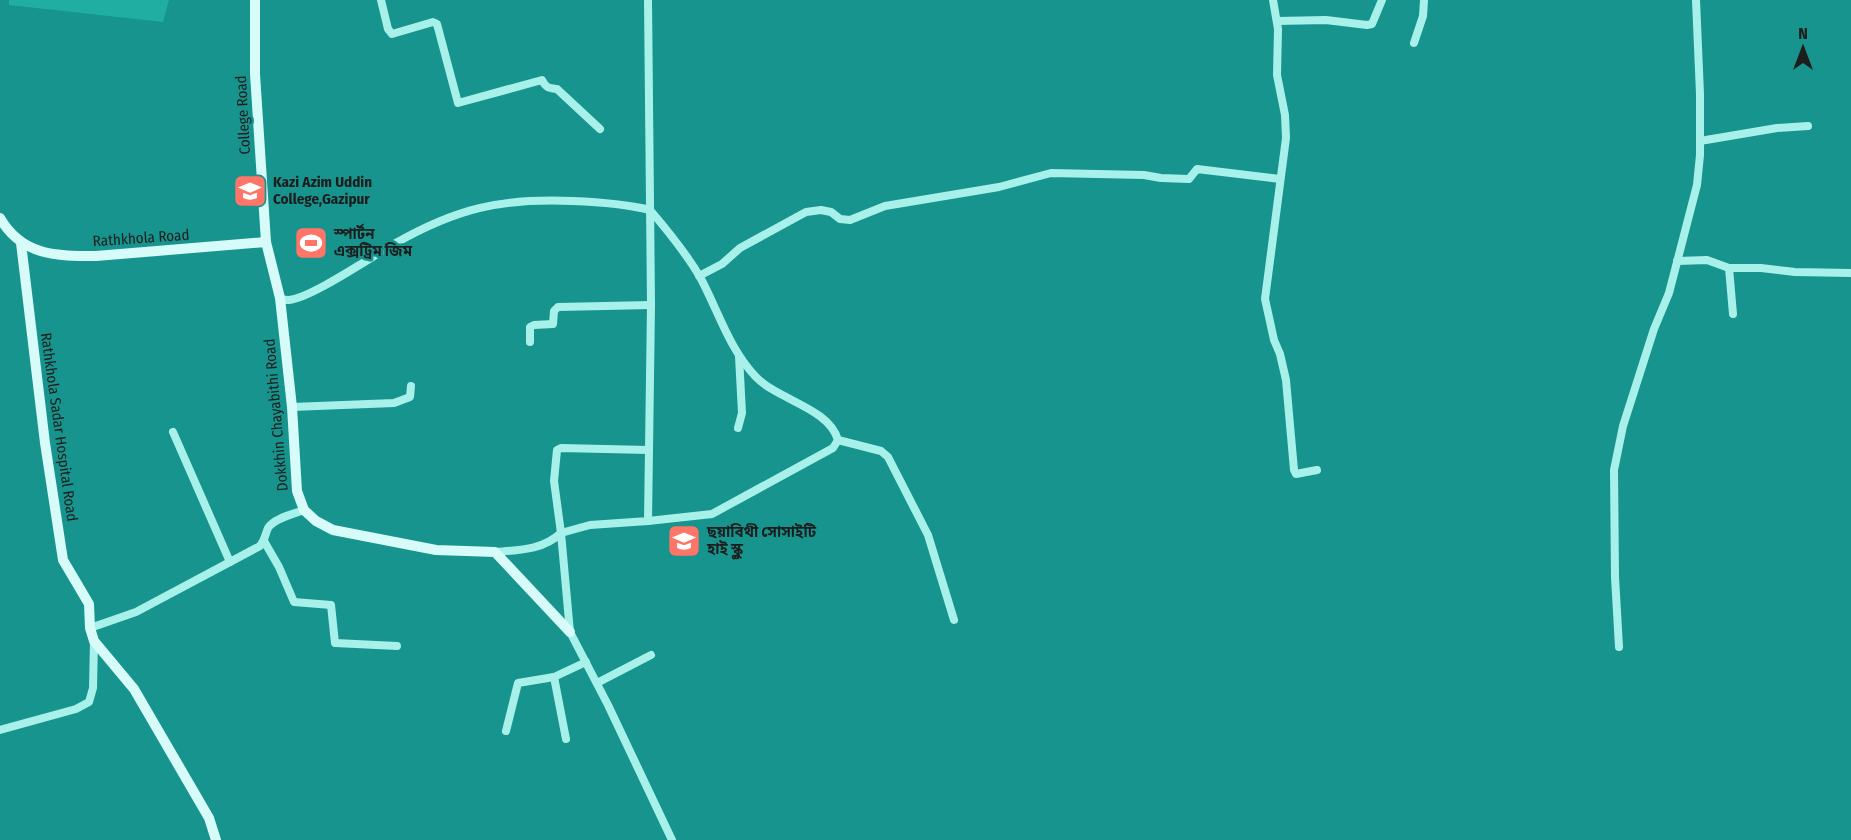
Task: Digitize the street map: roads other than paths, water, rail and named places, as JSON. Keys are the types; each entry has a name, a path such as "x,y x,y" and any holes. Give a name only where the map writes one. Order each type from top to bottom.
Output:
{"main road":[{"name":"College Road","path":"255,0 255,74 266,242 280,298"},
{"path":"0,218 21,243"},
{"name":"Rathkhola Road","path":"21,243 56,255 96,256 266,242"},
{"name":"Rathkhola Sadar Hospital Road","path":"21,243 45,442 63,560 88,604 90,628 94,641"},
{"name":"Dokkhin Chayabithi Road","path":"280,298 292,407 297,491 304,510"},
{"path":"304,510 316,521 333,530 436,550 495,552 570,632"},
{"path":"94,641 134,688 209,818 216,840"}],"street":[{"path":"381,0 388,29 392,34 433,22 437,24 458,103 541,80 551,89 557,89 600,129"},
{"path":"648,0 651,305 648,521"},
{"path":"1273,0 1277,21 1277,75 1286,115 1286,138 1265,299 1286,380 1294,470 1296,474 1317,470"},
{"path":"1277,21 1326,20 1367,25 1372,24 1382,0"},
{"path":"1414,43 1423,16 1424,0"},
{"path":"1619,647 1615,577 1614,470 1623,426 1654,329 1669,293 1697,185 1700,141 1696,0"},
{"path":"1700,141 1777,128 1808,126"},
{"path":"699,276 722,264 740,248 806,212 821,210 831,212 840,219 850,220 885,206 999,187 1051,173 1144,175 1182,180 1190,179 1197,170 1280,179"},
{"path":"280,298 289,300 309,292 419,230 482,207 535,200 603,202 650,210 681,247 699,276 739,355 756,378 818,415 835,430 838,440 833,448 712,514 590,525 561,533 544,545 495,552"},
{"path":"1677,261 1707,260 1729,268 1851,273"},
{"path":"1729,268 1733,314"},
{"path":"530,342 531,326 554,324 554,311 558,307 651,305"},
{"path":"738,428 742,413 739,355"},
{"path":"292,407 394,403 410,398 411,386"},
{"path":"173,432 230,562"},
{"path":"838,440 881,451 888,457 928,535 954,620"},
{"path":"649,450 561,448 557,450 554,481 570,632 672,840"},
{"path":"90,628 136,612 260,546 269,526 304,510"},
{"path":"264,541 279,567 294,602 331,605 335,643 397,646"},
{"path":"0,730 76,709 89,702 93,688 94,641"},
{"path":"597,683 651,655"},
{"path":"506,731 518,682 554,677 586,662"},
{"path":"554,677 566,739"}],"place":[{"name":"Kazi Azim Uddin College,Gazipur","path":"250,191"},
{"name":"স্পার্টন এক্সট্রিম জিম","path":"311,243"},
{"name":"ছয়াবিথী সোসাইটি হাই স্কুল","path":"684,541"}]}
